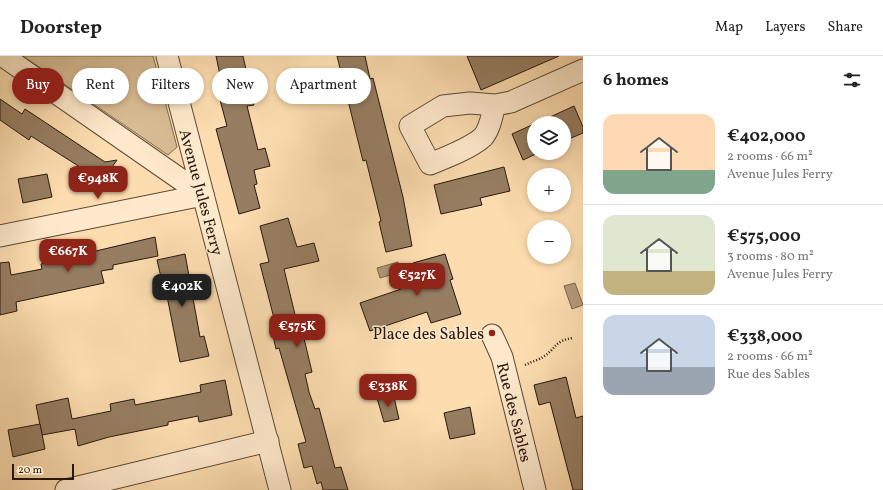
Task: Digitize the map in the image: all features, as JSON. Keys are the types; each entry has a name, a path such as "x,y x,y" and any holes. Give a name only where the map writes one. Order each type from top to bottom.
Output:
{"street":[{"path":"3,56 203,195"},
{"name":"Avenue Jules Ferry","path":"166,56 280,490"},
{"path":"495,105 511,102 583,70"},
{"path":"0,236 203,195"},
{"name":"Rue des Sables","path":"492,335 502,357 535,490"},
{"path":"66,490 268,441"}],"path":[{"path":"523,366 543,357 556,343 563,339 573,338"}],"shaded area":[{"path":"23,56 153,56 156,68 137,68 137,104 166,104 177,147 168,155 93,104 129,104 129,68 72,68 72,89 64,84 64,68 41,68"},
{"path":"398,262 401,272 380,278 377,268"},
{"path":"575,283 583,305 572,309 564,286"}],"building":[{"path":"216,56 243,56 246,68 219,68"},
{"path":"337,56 365,56 368,68 340,68"},
{"path":"467,56 559,56 481,90"},
{"path":"373,78 403,197 412,246 386,252 379,222 381,221 366,160 363,161 349,104 371,104 371,79"},
{"path":"0,99 22,114 25,109 105,162 117,160 98,187 70,169 80,167 31,136 29,140 0,120"},
{"path":"221,104 254,104 247,106 258,150 265,148 270,166 254,170 257,184 254,185 260,208 239,214 216,129 227,126"},
{"path":"574,106 583,127 583,133 571,138 571,116 552,116"},
{"path":"527,127 527,158 523,160 512,134"},
{"path":"504,167 510,191 480,198 482,205 441,214 434,185"},
{"path":"47,174 52,197 23,203 18,179"},
{"path":"288,218 297,247 314,243 319,261 284,269 299,331 302,330 312,372 305,374 309,392 315,409 319,408 335,468 341,467 348,490 323,490 321,482 317,484 312,466 304,468 298,444 306,442 279,348 276,349 271,327 276,326 260,264 269,262 260,226"},
{"path":"155,237 158,256 113,265 113,269 101,271 104,283 16,302 17,311 0,315 0,263 9,262 11,275 42,269 41,264"},
{"path":"185,254 200,337 204,336 209,356 180,362 165,286 163,286 157,260"},
{"path":"445,254 453,279 450,280 461,314 431,323 427,312 370,331 360,303 419,283 413,263"},
{"path":"566,377 576,418 583,416 583,490 573,490 550,402 539,405 534,385"},
{"path":"225,380 232,415 199,422 198,416 168,422 168,425 109,437 78,446 75,429 42,435 36,405 68,398 72,419 111,411 110,404 134,399 135,405 201,392 200,385"},
{"path":"393,393 399,419 384,422 377,398"},
{"path":"470,407 475,434 450,439 444,413"},
{"path":"40,424 45,449 13,457 8,430"}],"place":[{"name":"Place des Sables","path":"492,333"}]}
